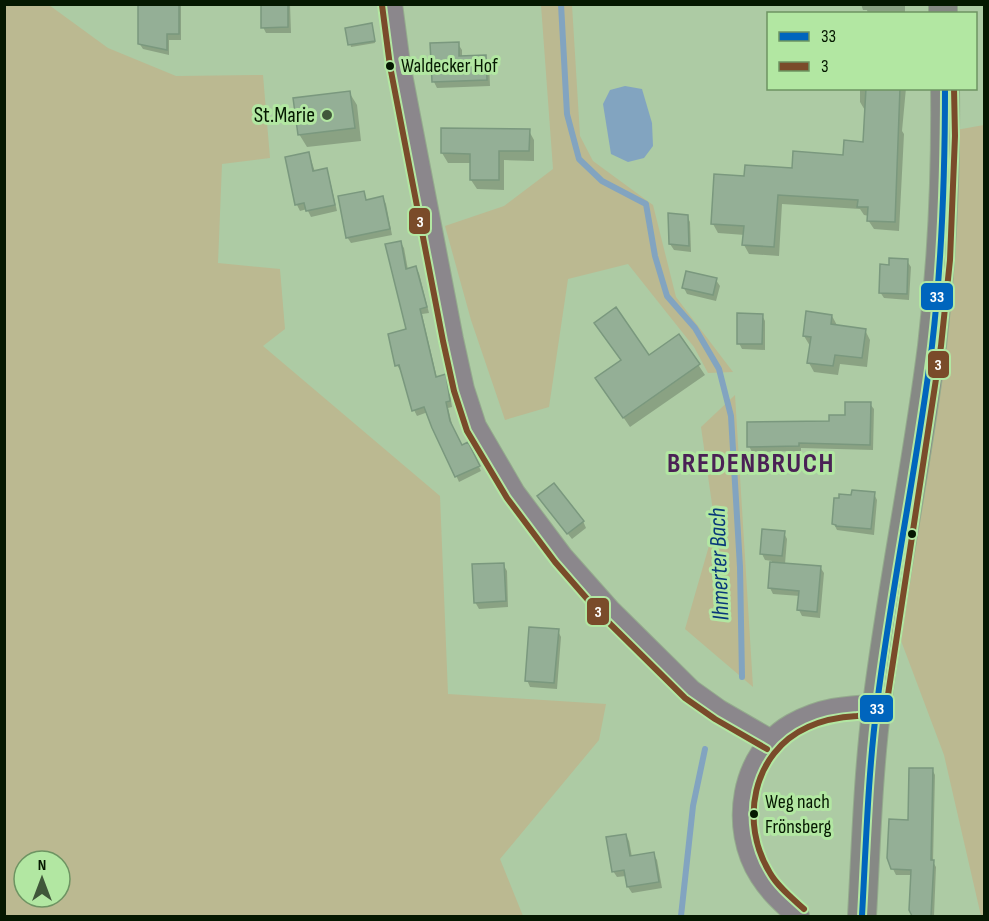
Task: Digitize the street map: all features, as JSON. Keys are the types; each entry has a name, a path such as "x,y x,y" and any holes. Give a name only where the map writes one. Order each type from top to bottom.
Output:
{"main road":[{"path":"862,916 876,706 932,345 941,260 946,136 945,90"}],"street":[{"path":"391,4 399,64 452,339 463,389 475,426 514,493 562,557 609,610 692,691 719,711 771,741"},
{"path":"798,916 776,896 760,875 750,854 743,815 745,792 759,758 771,741 791,726 841,707 876,706"}],"shaded area":[{"path":"4,5 49,5 108,48 176,76 263,75 270,158 222,164 218,263 280,269 285,329 263,346 440,496 448,694 606,704 599,740 500,859 523,916 5,916"},
{"path":"541,5 572,5 580,136 593,161 653,205 676,297 733,372 708,373 694,347 628,264 568,279 549,407 505,420 471,320 445,226 504,206 553,169"},
{"path":"984,125 984,916 981,916 944,755 900,638 956,130"},
{"path":"735,395 753,687 685,629 715,525 701,427"}],"water":[{"path":"625,86 642,89 652,123 653,146 644,158 628,162 611,154 603,104 610,90"}],"building":[{"path":"138,4 179,4 179,34 167,34 167,50 138,44"},
{"path":"261,4 288,4 288,27 261,28"},
{"path":"372,23 375,41 348,45 345,28"},
{"path":"459,42 459,56 486,55 487,80 432,82 430,43"},
{"path":"866,90 900,90 895,222 867,221 868,207 857,207 858,200 778,195 774,247 742,245 744,226 711,224 714,174 744,176 745,165 792,168 793,151 843,155 844,140 863,142"},
{"path":"350,91 355,128 298,135 293,98"},
{"path":"441,128 530,129 529,151 499,151 499,180 470,180 470,154 441,153"},
{"path":"309,152 313,171 327,168 335,205 306,211 304,203 295,205 285,157"},
{"path":"364,191 366,200 383,196 390,229 346,238 338,196"},
{"path":"668,213 688,215 689,246 669,244"},
{"path":"401,241 406,269 416,266 427,307 420,309 436,377 446,374 450,401 446,402 450,421 462,445 468,442 480,466 455,477 424,407 412,411 399,365 395,366 388,334 406,329 385,244"},
{"path":"889,258 908,259 907,294 879,293 880,264 889,265"},
{"path":"686,271 717,278 713,295 682,288"},
{"path":"616,307 649,355 679,334 700,364 623,418 595,378 621,360 594,323"},
{"path":"806,311 832,315 831,324 866,329 862,358 835,355 833,366 807,363 811,337 803,336"},
{"path":"737,313 763,314 762,344 737,344"},
{"path":"845,402 871,402 870,445 799,443 799,446 747,447 747,422 829,421 829,415 845,415"},
{"path":"554,483 584,521 567,534 537,496"},
{"path":"852,490 875,492 871,529 832,524 834,498 839,498 839,494 851,495"},
{"path":"762,529 785,531 782,556 760,554"},
{"path":"770,562 821,566 817,612 797,610 799,591 768,588"},
{"path":"504,563 506,601 474,603 472,564"},
{"path":"529,627 559,629 554,683 525,681"},
{"path":"909,768 933,768 931,860 934,860 931,916 912,916 909,910 911,870 891,869 887,858 889,819 908,820"},
{"path":"626,834 630,856 654,852 659,882 627,887 624,870 612,872 606,837"}],"waterway":[{"name":"Ihmerter Bach","path":"561,4 567,114 579,159 602,181 646,204 655,256 667,296 695,328 719,369 731,416 740,567 742,677"},
{"name":"Ihmerter Bach","path":"681,916 693,806 705,749"}],"transit line":[{"name":"3","path":"382,5 390,66 443,341 454,391 467,431 507,498 555,562 602,616 685,698 715,719 767,749"},
{"name":"33","path":"862,916 869,783 877,704 932,346 942,217 945,90"},
{"name":"3","path":"804,909 777,883 760,853 755,833 756,791 763,771 774,753 789,738 820,722 844,717 880,715 886,708 941,346 950,260 955,136 954,90"}],"place":[{"name":"Waldecker Hof","path":"390,66"},
{"name":"St.Marie","path":"327,115"},
{"name":"Weg nach Frönsberg","path":"754,814"}],"district":[{"name":"BREDENBRUCH","path":"751,463"}]}
